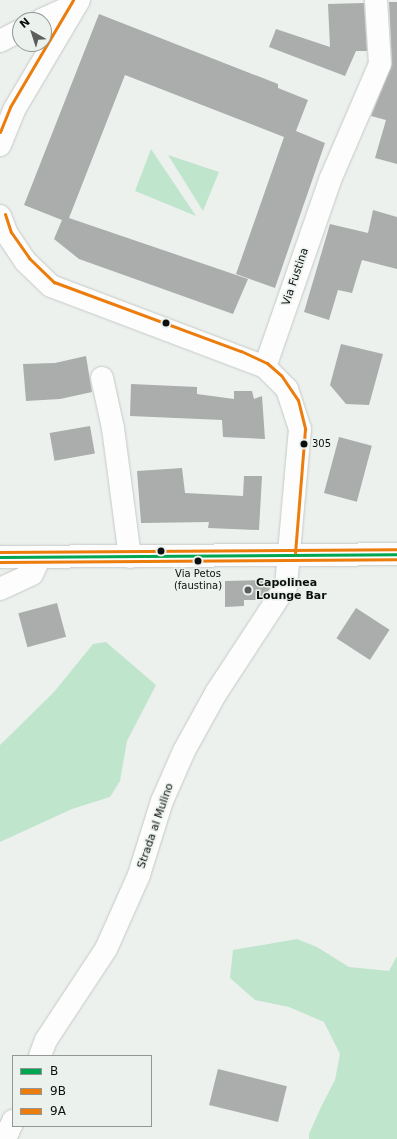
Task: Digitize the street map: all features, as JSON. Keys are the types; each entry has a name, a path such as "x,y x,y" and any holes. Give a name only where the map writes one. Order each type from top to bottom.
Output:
{"street":[{"name":"Via Fustina","path":"265,367 330,180 380,64 376,0"},
{"path":"52,15 78,2"},
{"path":"0,145 14,110 78,2"},
{"path":"0,41 12,35"},
{"path":"0,216 7,234 25,261 51,286 265,367 286,389 293,402 300,428 290,553"},
{"path":"102,378 113,428 130,557"},
{"path":"0,557 130,557 290,553 397,554"},
{"name":"Strada al Mulino","path":"40,1055 46,1040 106,949 139,875 162,801 184,751 216,693 286,586 290,553"},
{"path":"0,589 32,574 40,557"},
{"path":"5,1139 12,1123"}],"green space":[{"path":"151,149 196,216 135,191"},
{"path":"168,155 219,172 203,211"},
{"path":"106,642 156,685 127,741 120,781 110,797 72,809 0,842 0,745 54,692 93,644"},
{"path":"297,939 317,947 349,967 389,971 397,956 397,1139 309,1139 309,1134 335,1080 340,1054 324,1022 289,1007 255,1000 230,978 233,950"}],"building":[{"path":"389,2 397,2 397,164 375,158 386,120 371,116 392,64"},
{"path":"364,3 367,51 356,51 345,76 269,47 276,29 330,47 328,4"},
{"path":"99,14 278,84 278,88 308,100 296,131 325,143 275,288 236,274 284,137 125,75 69,218 248,279 233,314 79,259 54,239 62,220 24,205"},
{"path":"373,210 397,217 397,269 362,260 352,293 338,290 329,320 304,312 330,224 368,233"},
{"path":"341,344 383,354 369,405 346,404 330,385"},
{"path":"86,356 92,392 60,399 26,401 23,364 55,363"},
{"path":"131,384 197,387 197,394 234,399 234,391 252,391 254,399 262,396 265,439 223,437 222,420 130,416"},
{"path":"90,426 95,454 54,461 50,433"},
{"path":"339,437 372,446 357,502 324,493"},
{"path":"182,468 185,493 243,496 244,476 262,476 259,530 208,528 209,522 141,523 137,471"},
{"name":"Capolinea Lounge Bar","path":"270,580 271,587 262,600 244,600 244,606 225,607 225,581"},
{"path":"57,603 66,637 27,647 18,613"},
{"path":"356,608 390,630 370,660 336,638"},
{"path":"218,1069 287,1086 278,1122 209,1105"}],"transit line":[{"name":"9A","path":"0,132 10,107 73,0"},
{"name":"9A","path":"5,214 11,232 29,258 54,282 241,351 267,363 281,375 298,400 305,429 295,553"},
{"name":"9A","path":"0,552 397,549"},
{"name":"B","path":"0,557 397,554"},
{"name":"9B","path":"0,562 397,559"}],"place":[{"name":"305","path":"304,444"},
{"name":"Via Petos (faustina)","path":"198,561"},
{"name":"Capolinea Lounge Bar","path":"248,590"}]}
